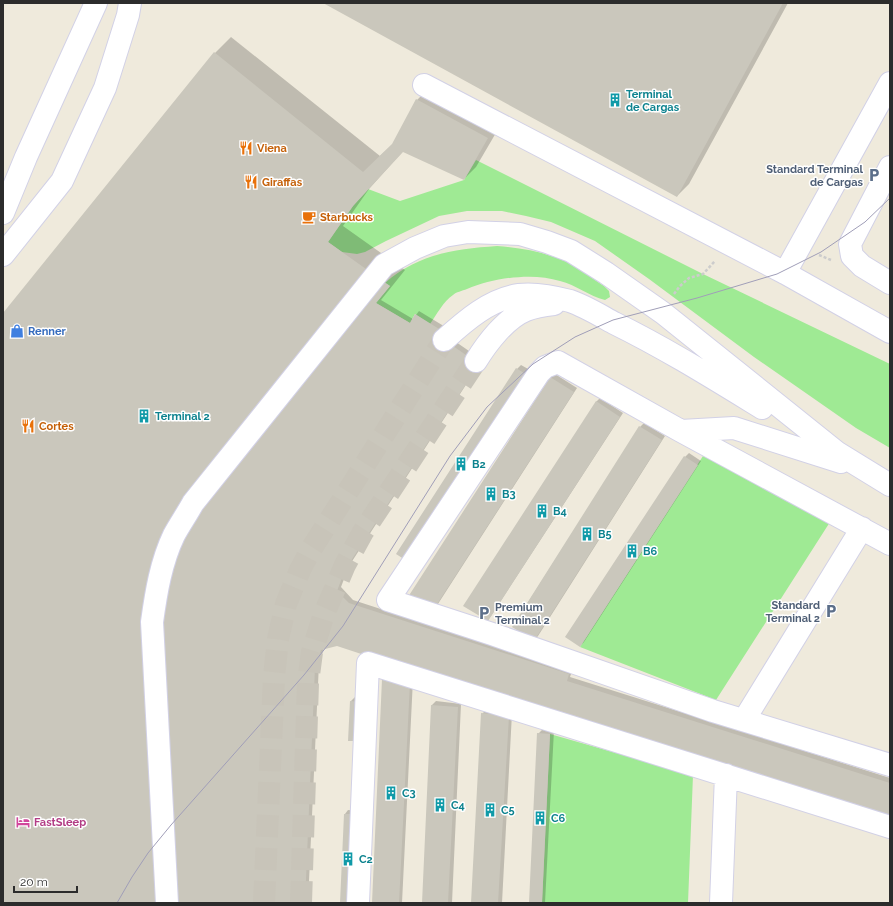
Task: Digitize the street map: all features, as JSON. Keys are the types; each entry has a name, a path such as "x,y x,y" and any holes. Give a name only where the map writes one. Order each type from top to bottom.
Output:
{"street":[{"path":"3,213 26,157 96,3"},
{"path":"3,255 62,181 105,88 128,15 130,3"},
{"path":"785,273 890,83"},
{"path":"424,85 785,273 890,332"},
{"path":"890,167 850,244 852,256 862,266 890,283"},
{"path":"167,903 152,622 156,591 163,566 174,536 193,503 384,265 415,248 444,236 468,232 520,234 571,251 606,273 663,313 840,454"},
{"path":"444,340 461,324 478,312 498,301 518,295 529,295 571,302 650,340 888,483"},
{"path":"476,361 484,348 497,333 525,310 540,305 571,302"},
{"path":"890,544 681,431 558,362 545,367 539,373 388,600 705,708 890,765"},
{"path":"681,431 734,428 864,469"},
{"path":"744,720 862,528"},
{"path":"358,903 368,663 890,827"},
{"path":"721,903 726,775"}],"path":[{"path":"799,248 836,262 852,256"},
{"path":"663,313 680,286 689,278 703,274"}],"green space":[{"path":"476,160 703,274 890,364 890,448 856,428 754,357 595,241 551,222 502,211 467,211 439,216 365,252 357,254 342,252 328,242 353,206 368,189 400,201 464,180"},
{"path":"497,246 533,251 567,262 604,286 609,291 610,297 605,300 593,296 572,285 549,278 525,277 501,279 456,293 443,305 430,324 415,314 410,323 376,303 390,286 385,283 411,265 424,259 452,251"},
{"path":"703,456 830,522 716,700 580,647"},
{"path":"550,734 693,775 688,903 542,903"}],"building":[{"name":"Terminal de Cargas","path":"323,3 783,3 677,197"},
{"name":"Terminal 2","path":"214,52 363,172 392,144 416,99 488,138 464,180 403,152 353,206 328,242 390,286 376,303 410,323 415,314 444,332 440,337 479,364 345,570 337,591 349,603 569,674 567,681 890,783 890,823 559,711 556,718 337,646 321,650 315,667 305,903 3,903 3,313"},
{"name":"B2","path":"516,368 527,375 407,561 396,554"},
{"name":"B3","path":"550,377 574,392 432,612 408,597"},
{"name":"B4","path":"596,401 620,417 488,621 463,606"},
{"name":"B5","path":"639,426 662,440 534,641 512,627"},
{"name":"B6","path":"684,456 698,465 580,647 565,637"},
{"name":"C3","path":"382,679 410,683 399,903 372,903"},
{"path":"350,701 362,702 360,741 348,741"},
{"name":"C4","path":"431,705 458,707 448,903 422,903"},
{"name":"C5","path":"481,713 509,716 498,903 471,903"},
{"name":"C6","path":"537,733 550,734 542,903 529,903"},
{"name":"C2","path":"344,814 356,814 352,903 340,903"}],"tunnel":[{"path":"264,903 274,677 278,639 286,604 300,570 310,551 444,340"},
{"path":"301,903 308,683 312,652 324,614 345,565 363,532 476,361"}],"tram line":[{"path":"117,903 148,853 304,675 343,626 450,456 487,407 533,364 575,337 613,320 697,298 777,274 821,252 865,222 890,198"}],"place":[{"name":"Terminal de Cargas","path":"615,100"},
{"name":"Viena","path":"246,148"},
{"name":"Standard Terminal de Cargas","path":"874,175"},
{"name":"Giraffas","path":"251,182"},
{"name":"Starbucks","path":"309,217"},
{"name":"Renner","path":"17,331"},
{"name":"Terminal 2","path":"144,416"},
{"name":"Cortes","path":"28,426"},
{"name":"B2","path":"461,464"},
{"name":"B3","path":"491,494"},
{"name":"B4","path":"542,511"},
{"name":"B5","path":"587,534"},
{"name":"B6","path":"632,551"},
{"name":"Standard Terminal 2","path":"831,611"},
{"name":"Premium Terminal 2","path":"484,613"},
{"name":"C3","path":"391,793"},
{"name":"C4","path":"440,805"},
{"name":"C5","path":"490,810"},
{"name":"C6","path":"540,818"},
{"name":"FastSleep","path":"23,822"},
{"name":"C2","path":"348,859"}]}
